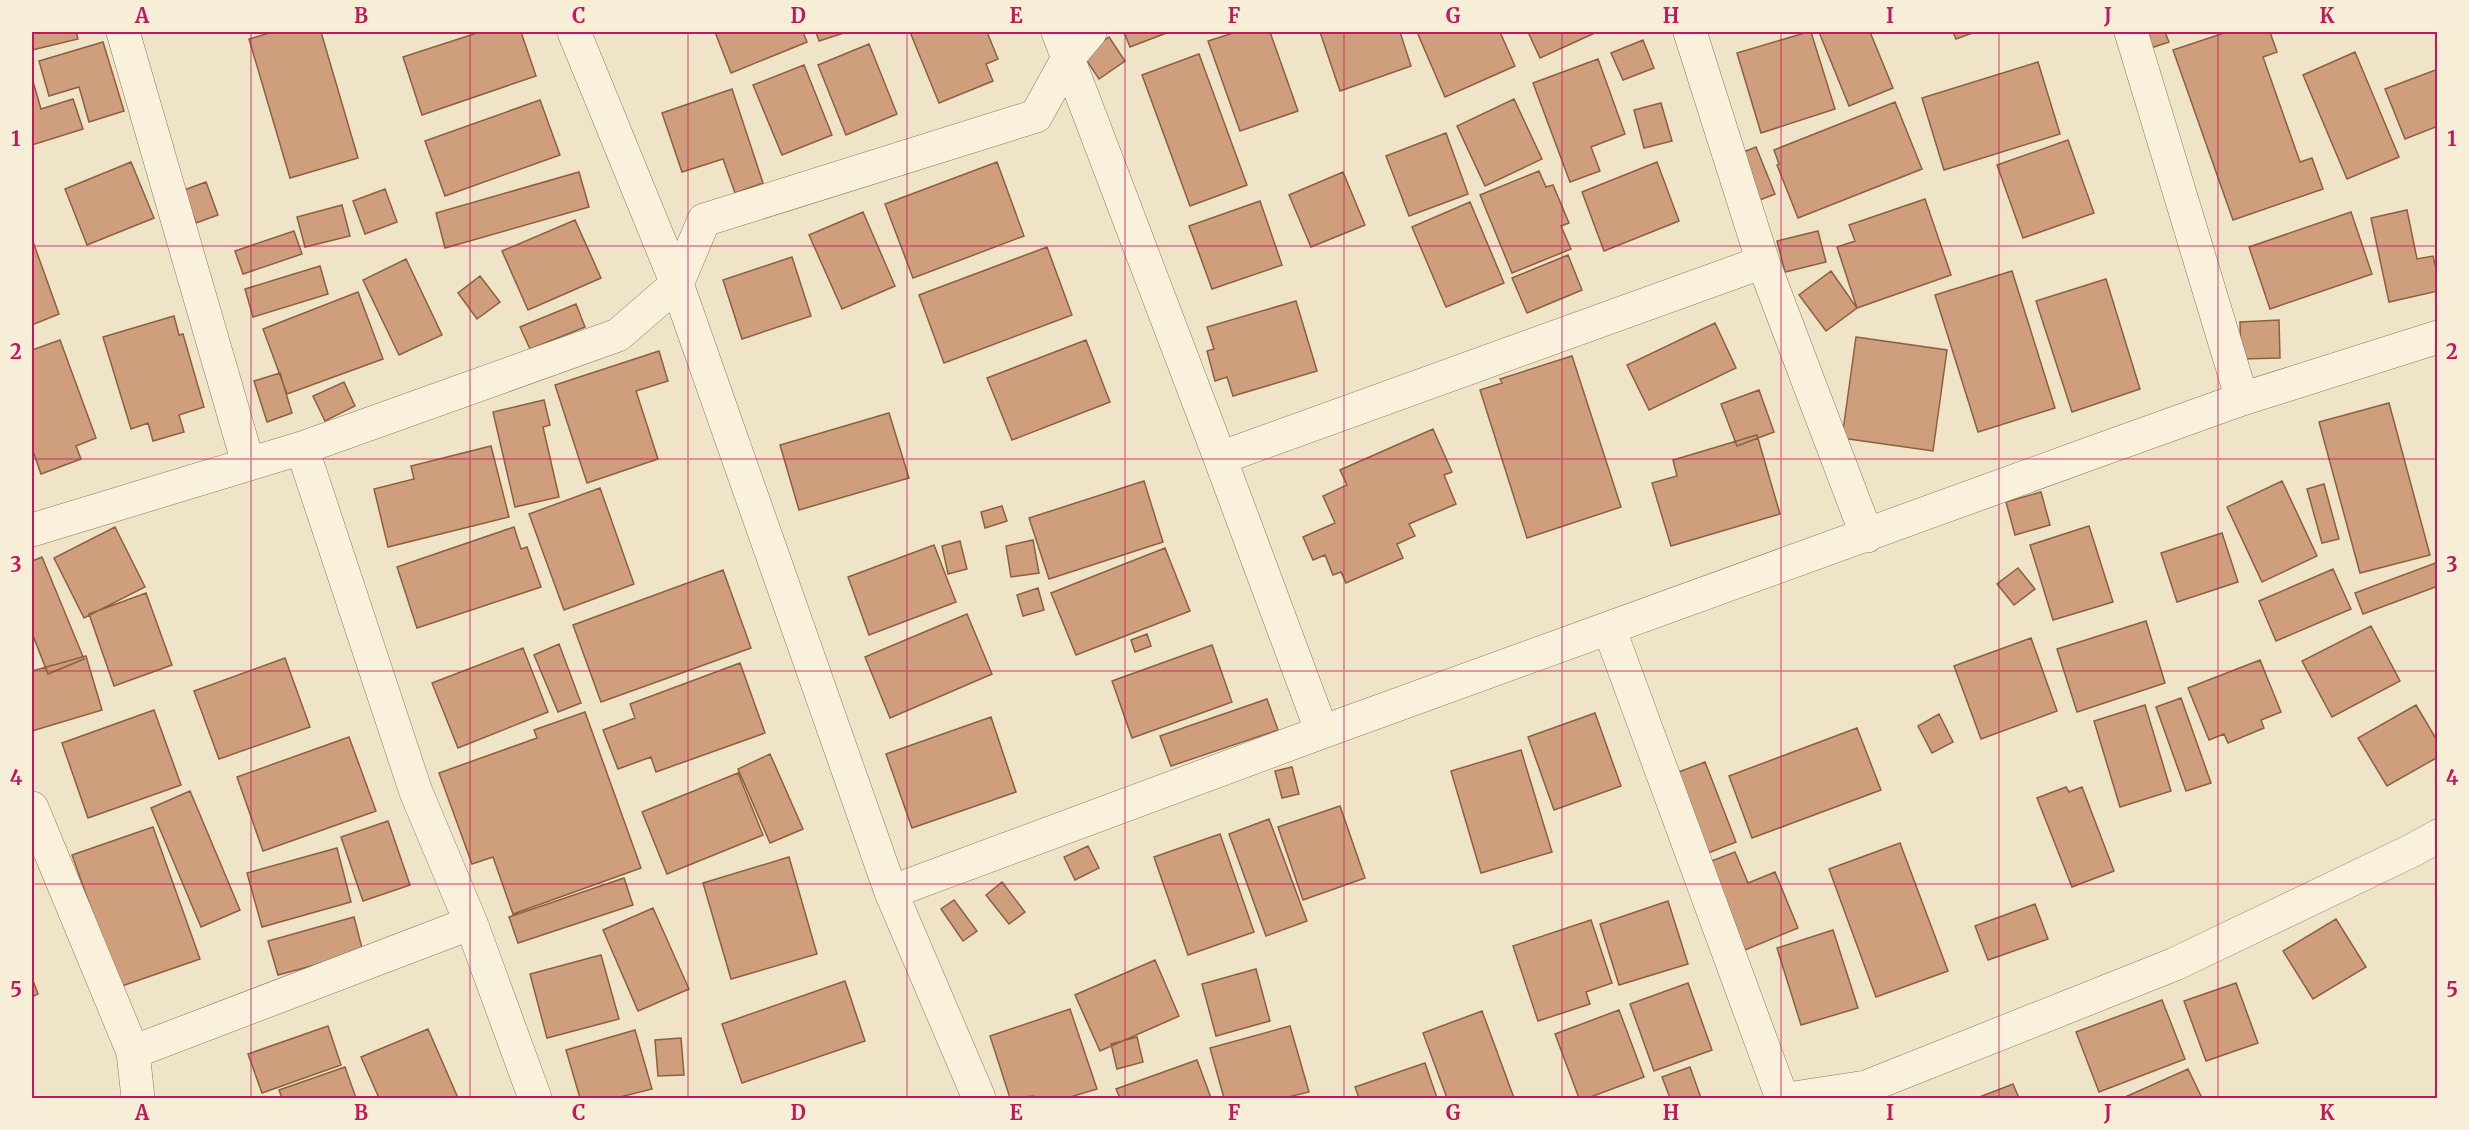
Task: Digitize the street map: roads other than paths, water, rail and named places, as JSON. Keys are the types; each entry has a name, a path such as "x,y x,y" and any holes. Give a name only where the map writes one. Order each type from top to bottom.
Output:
{"street":[{"path":"123,32 248,464"},
{"path":"574,32 677,284 891,892 979,1098"},
{"path":"32,530 302,448 618,335 677,284 704,220 1036,116 1063,45 1090,32"},
{"path":"1690,32 1763,262 1867,536"},
{"path":"2131,32 2242,399"},
{"path":"1063,45 1322,732"},
{"path":"1220,458 1763,262"},
{"path":"891,892 1322,732 2242,399 2438,337"},
{"path":"302,448 416,792 471,923 536,1098"},
{"path":"1609,628 1782,1098"},
{"path":"32,808 134,1052 138,1098"},
{"path":"1794,1098 1868,1093 2175,963 2438,836"},
{"path":"134,1052 471,923"}]}
